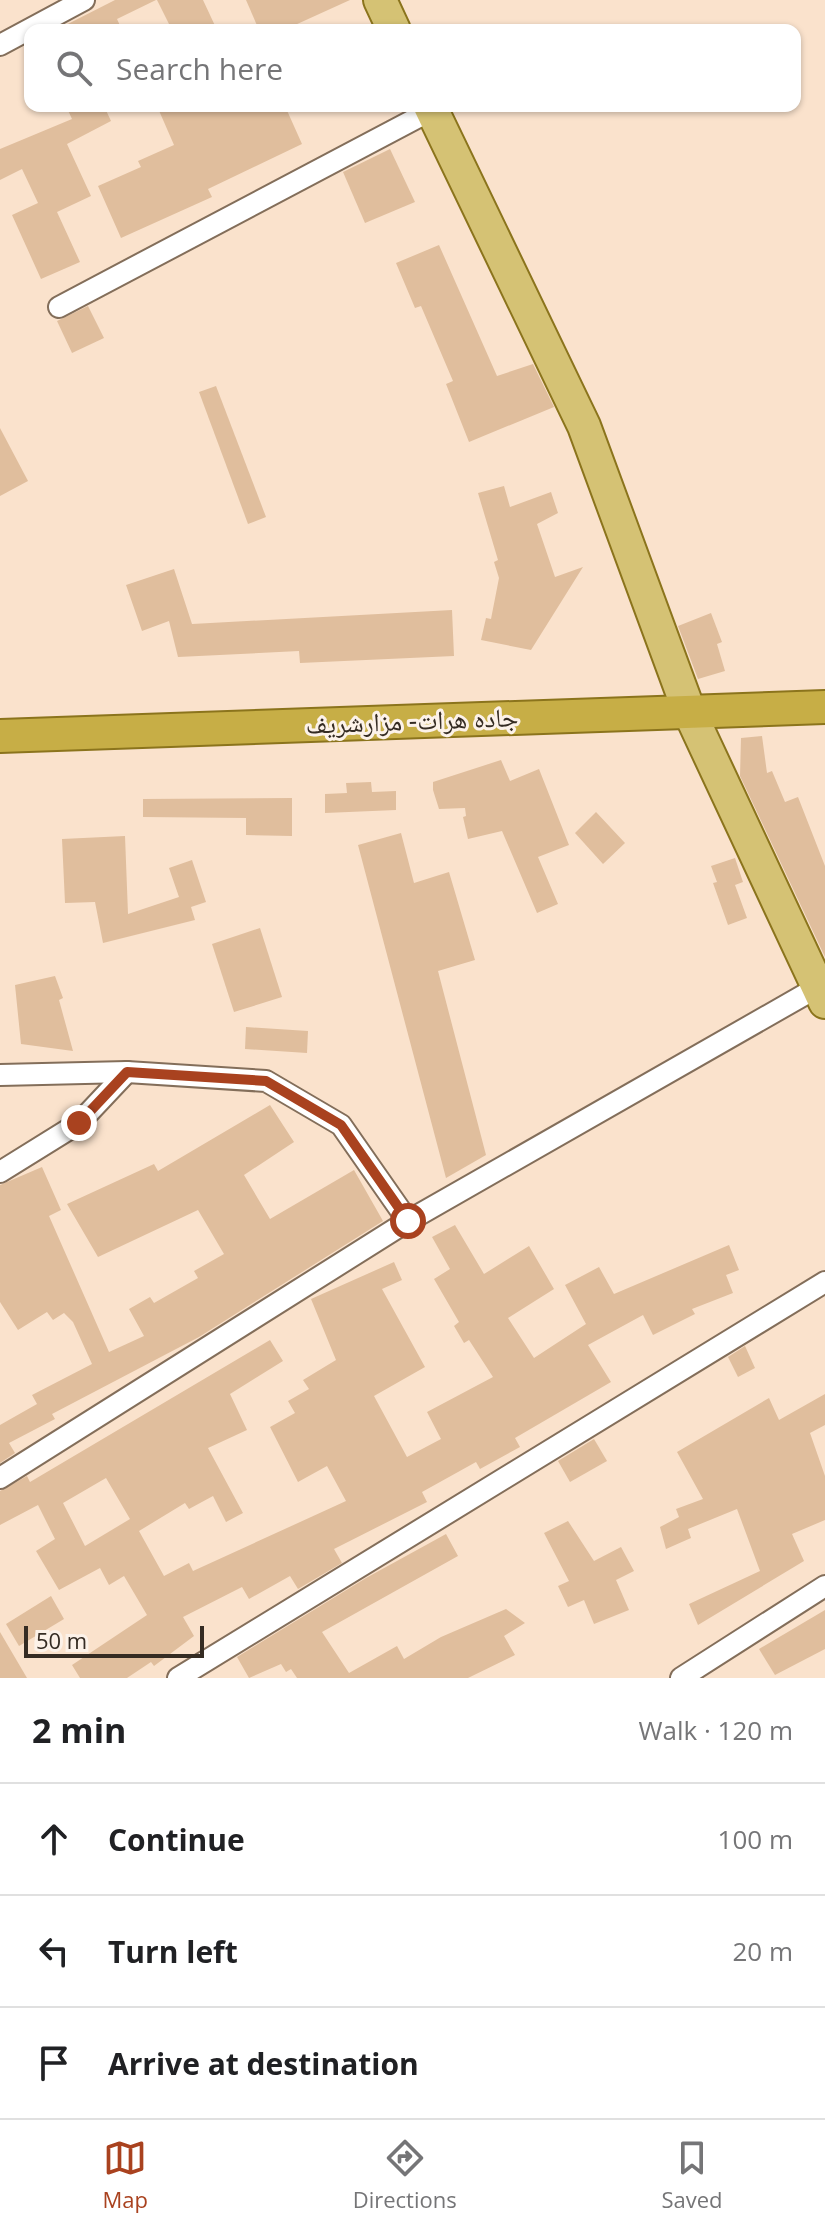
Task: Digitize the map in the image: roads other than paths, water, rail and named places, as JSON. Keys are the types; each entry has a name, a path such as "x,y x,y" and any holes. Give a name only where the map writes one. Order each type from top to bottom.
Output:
{"highway":[{"name":"جاده هرات- مزارشریف","path":"0,736 825,707"}],"main road":[{"path":"380,0 391,24"},
{"path":"433,112 584,426 689,711 822,995"}],"street":[{"path":"39,24 84,0"},
{"path":"0,45 24,32"},
{"path":"59,307 424,112"},
{"path":"0,1478 408,1221 822,995"},
{"path":"0,1075 127,1072 266,1081 341,1125 408,1221"},
{"path":"0,1172 79,1123 127,1072"},
{"path":"178,1678 825,1282"},
{"path":"681,1678 825,1586"}]}
